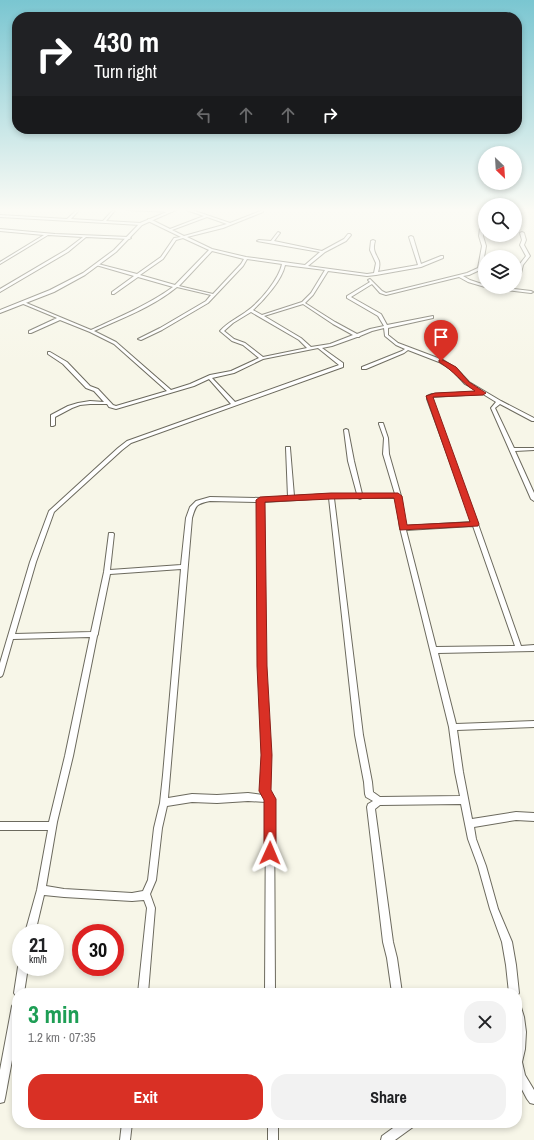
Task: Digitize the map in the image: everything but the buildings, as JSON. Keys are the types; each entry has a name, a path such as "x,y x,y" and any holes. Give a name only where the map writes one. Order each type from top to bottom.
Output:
{"street":[{"path":"0,291 48,262"},
{"path":"1,311 69,283 101,262"},
{"path":"113,293 157,262"},
{"path":"91,331 151,302 175,286 199,262"},
{"path":"140,339 161,329 207,302 244,262"},
{"path":"278,262 307,265 327,270 367,275 420,266 430,262"},
{"path":"307,265 310,262"},
{"path":"376,274 377,262"},
{"path":"262,358 244,344 233,340 222,331 251,310 274,282 283,269 284,263"},
{"path":"98,265 214,295"},
{"path":"261,316 303,302 312,294 327,270"},
{"path":"367,275 372,283 381,292 386,294 468,274 478,270"},
{"path":"460,276 478,284"},
{"path":"372,283 348,298 380,314 386,327 386,335 389,338 408,349 427,355 454,368 467,383 499,402 533,418"},
{"path":"522,291 531,292"},
{"path":"303,302 334,323 358,336"},
{"path":"23,303 91,331 115,343 168,392"},
{"path":"251,310 300,339 311,349"},
{"path":"49,353 65,363 88,387 96,390 116,408 195,384 209,377 232,372 262,358 299,350 320,348 358,336 371,330 432,317"},
{"path":"30,332 61,318"},
{"path":"0,674 33,562 52,511 129,442 342,366 320,348"},
{"path":"364,368 408,349"},
{"path":"209,377 234,404"},
{"path":"483,393 429,396 519,649"},
{"path":"53,425 53,416 60,414 71,406 90,402 109,403"},
{"path":"499,402 493,408 532,491 534,499"},
{"path":"381,424 386,438 388,467 398,496 403,528 435,650 453,727 464,800 472,839 482,866 494,909 507,942 513,988"},
{"path":"346,430 350,461 360,497"},
{"path":"288,448 291,498"},
{"path":"513,450 534,449"},
{"path":"143,988 151,908 146,894 152,880 158,828 164,803 184,567 189,518 194,507 198,502 210,499 260,500 331,496 398,496"},
{"path":"331,496 359,734 368,782 388,942 396,988"},
{"path":"260,500 262,666 266,755 265,791 270,799 270,988"},
{"path":"403,528 475,524"},
{"path":"32,924 41,890 53,826 95,634 107,572 111,534"},
{"path":"107,572 184,567"},
{"path":"11,637 95,634"},
{"path":"435,650 534,648"},
{"path":"453,727 534,724"},
{"path":"369,794 379,801 464,800"},
{"path":"164,803 192,798 217,799 248,797 270,799"},
{"path":"371,807 379,801"},
{"path":"469,824 516,816 534,817"},
{"path":"0,826 53,826"},
{"path":"41,890 64,893 132,897 146,894"},
{"path":"20,988 22,976"},
{"path":"0,1098 12,1033"},
{"path":"522,1079 528,1092 534,1099"},
{"path":"125,1140 126,1128"},
{"path":"273,1128 273,1140"},
{"path":"386,1140 402,1128"}],"route":[{"path":"270,853 270,799 265,791 267,776 262,666 260,500 331,496 398,496 403,528 475,524 429,396 473,395 483,393 467,383 454,368 441,361"}]}
